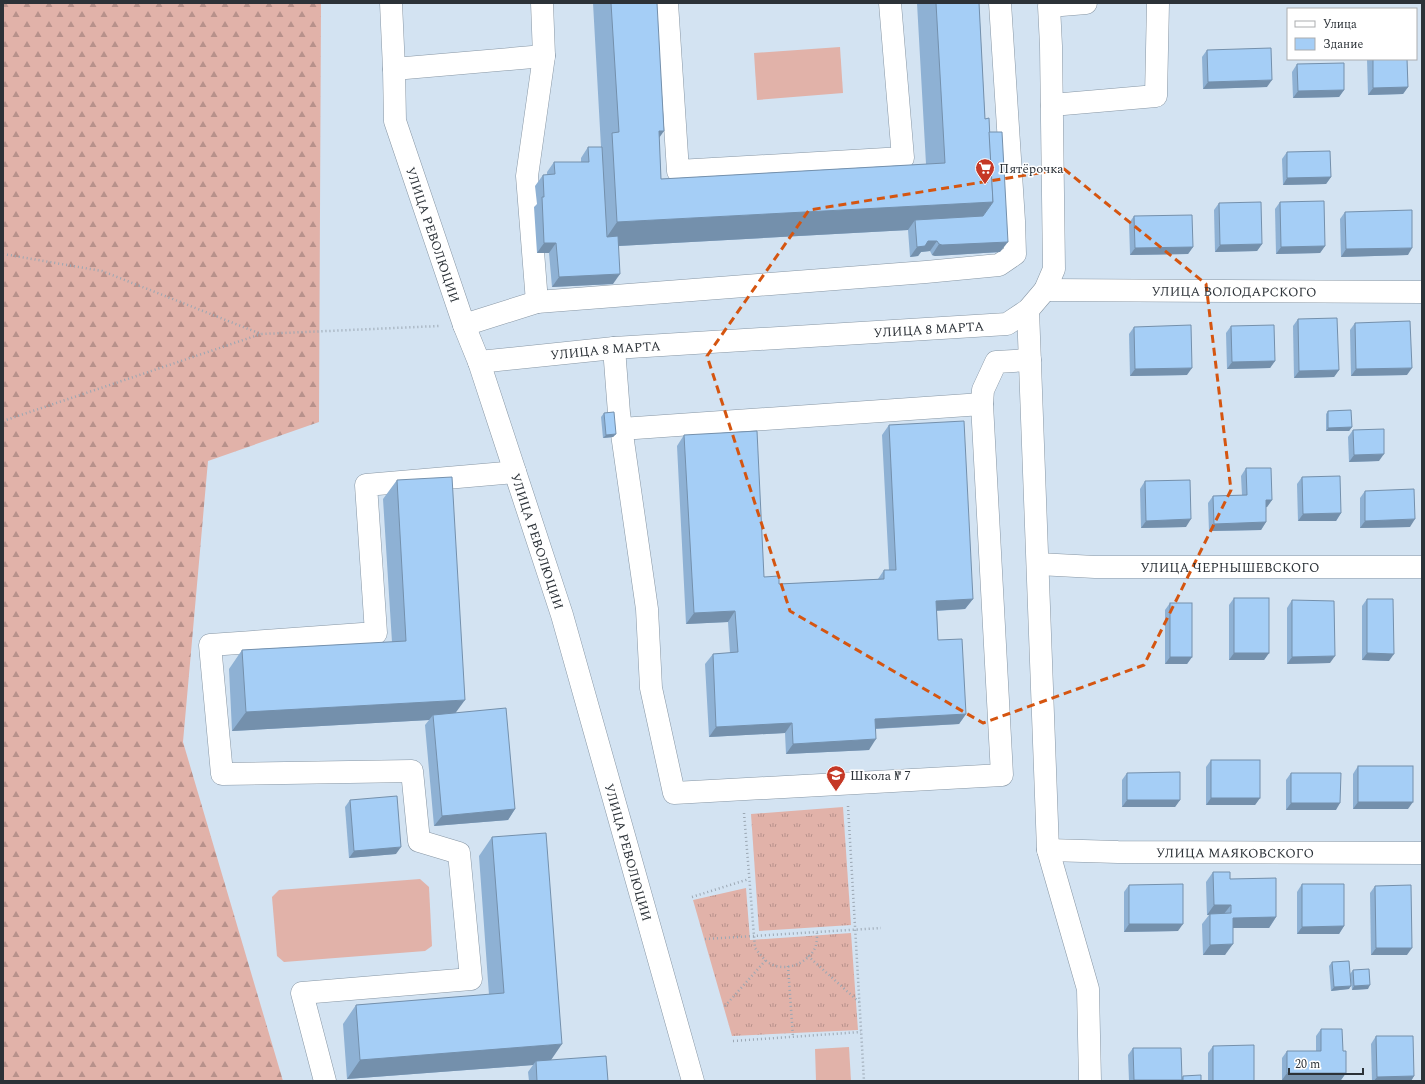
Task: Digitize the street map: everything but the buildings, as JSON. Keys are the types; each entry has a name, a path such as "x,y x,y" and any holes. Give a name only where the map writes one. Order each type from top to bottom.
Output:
{"street":[{"name":"УЛИЦА РЕВОЛЮЦИИ","path":"391,3 395,121 464,325 479,362 562,615 693,1081"},
{"path":"537,302 526,176 544,56 542,3"},
{"path":"667,3 678,171 902,158 890,3"},
{"path":"464,325 537,302 999,265 1015,254 1000,3"},
{"name":"УЛИЦА 8 МАРТА","path":"479,362 614,348 1007,324 1028,310 1045,290 1054,269 1049,5 1086,3"},
{"path":"1052,106 1156,96 1158,3"},
{"path":"394,69 544,56"},
{"name":"УЛИЦА ВОЛОДАРСКОГО","path":"1045,290 1422,292"},
{"path":"1028,310 1048,850 1088,989 1090,1081"},
{"path":"614,348 621,429 647,609 651,688 674,794 1002,775 982,404 983,390 996,362 1030,360"},
{"path":"621,429 982,404"},
{"path":"325,1081 302,993 472,979 459,853 419,841 412,771 222,774 210,645 376,633 366,485 515,472"},
{"name":"УЛИЦА ЧЕРНЫШЕВСКОГО","path":"1038,564 1095,567 1422,567"},
{"name":"УЛИЦА МАЯКОВСКОГО","path":"1048,850 1126,852 1422,853"}],"path":[{"path":"3,254 102,271 261,334"},
{"path":"3,420 261,334 464,325"},
{"path":"848,801 864,1081"},
{"path":"743,808 755,948 772,965 795,965 808,956 814,949 816,932"},
{"path":"692,897 749,879"},
{"path":"705,939 881,928"},
{"path":"808,956 859,1002"},
{"path":"725,1006 766,960"},
{"path":"788,966 793,1037"},
{"path":"733,1041 861,1032"}],"highlighted area":[{"path":"1064,169 1206,284 1231,490 1144,665 983,723 790,611 707,356 809,210"}],"green space":[{"path":"3,3 321,3 319,422 208,461 183,742 283,1081 3,1081"},
{"path":"840,47 843,93 757,100 754,53"},
{"path":"843,807 851,925 759,931 751,814"},
{"path":"420,879 429,887 432,946 425,951 284,962 277,956 272,897 279,890"},
{"path":"746,888 750,940 851,933 858,1030 732,1036 693,900"},
{"path":"849,1047 851,1081 816,1081 815,1049"}],"place":[{"name":"Пятёрочка","path":"985,185"},
{"name":"Школа № 7","path":"836,792"}]}
